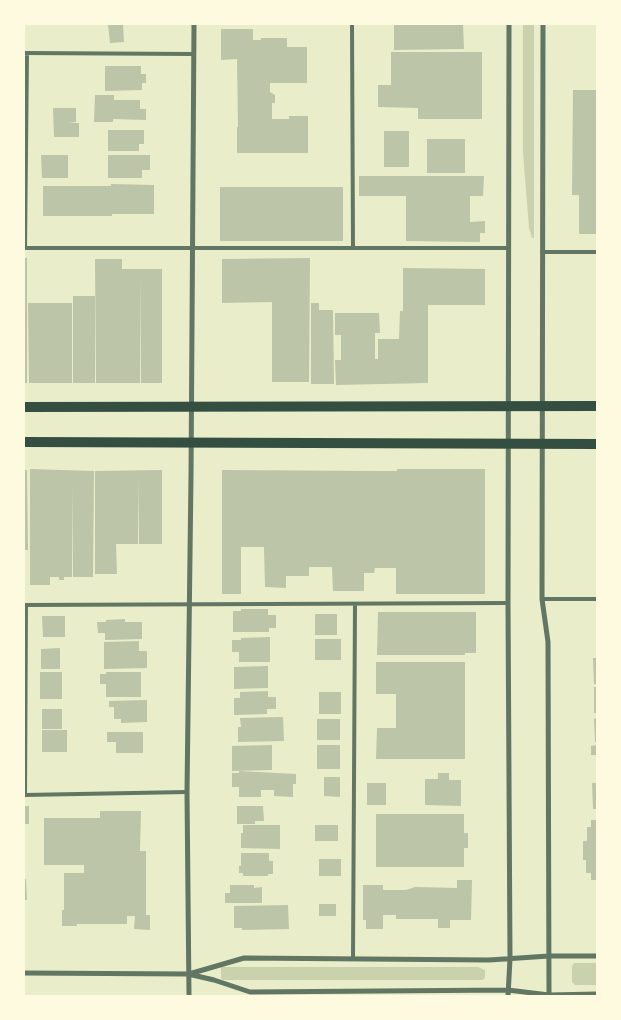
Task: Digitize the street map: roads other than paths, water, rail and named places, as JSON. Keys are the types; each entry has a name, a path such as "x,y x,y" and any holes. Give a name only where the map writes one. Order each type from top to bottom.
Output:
{"main road":[{"path":"24,407 597,406"},
{"path":"24,442 597,444"}],"street":[{"path":"189,996 187,792 194,24"},
{"path":"508,993 510,959 508,603 509,24"},
{"path":"543,24 542,599 548,642 549,996"},
{"path":"188,974 244,958 510,959 549,956 597,956"},
{"path":"24,973 188,974 250,992 352,994 508,993 549,996 597,994"}],"lane":[{"path":"352,24 353,247"},
{"path":"194,54 25,53 25,248 509,248"},
{"path":"542,252 597,252"},
{"path":"542,599 597,600"},
{"path":"187,792 25,795 25,605 508,603"},
{"path":"353,958 354,604"}]}
